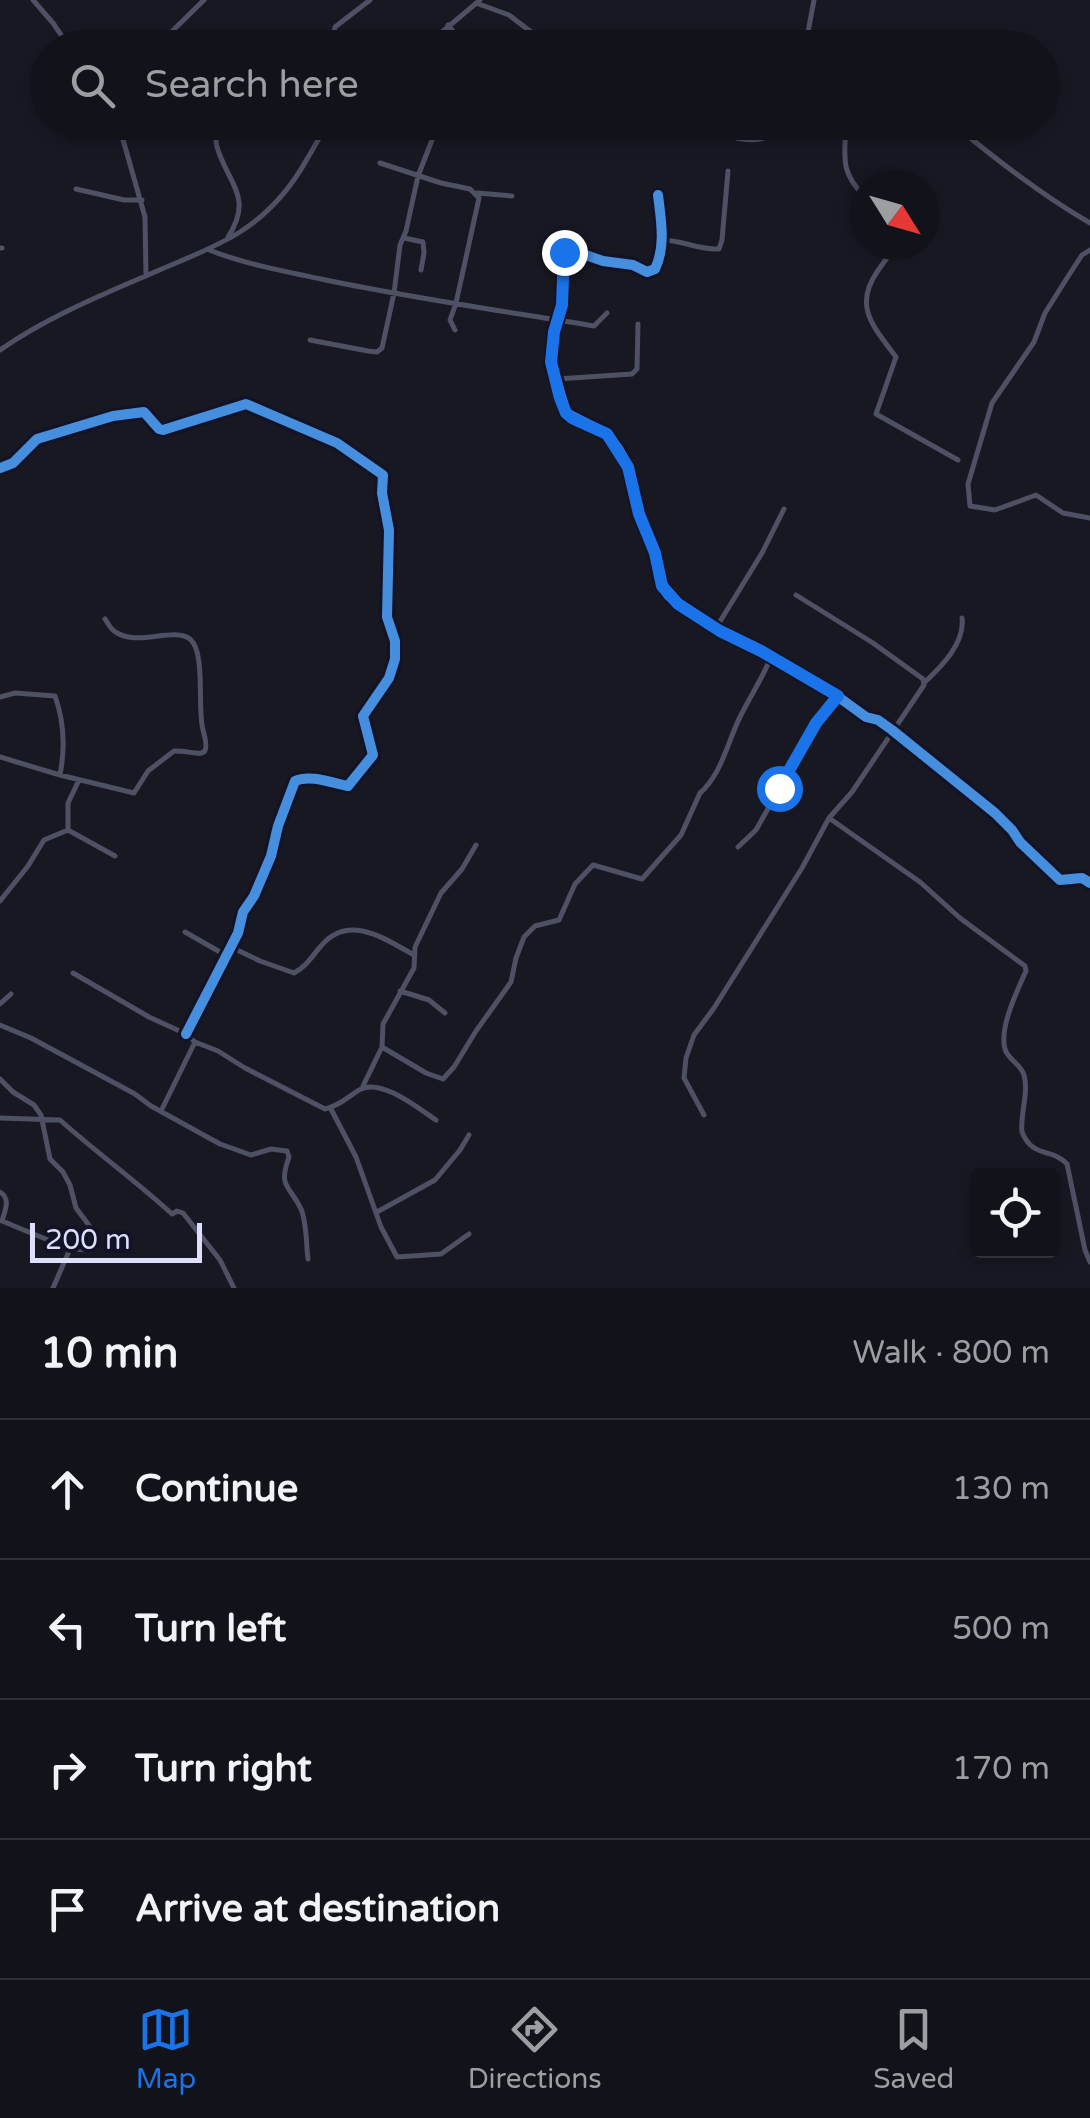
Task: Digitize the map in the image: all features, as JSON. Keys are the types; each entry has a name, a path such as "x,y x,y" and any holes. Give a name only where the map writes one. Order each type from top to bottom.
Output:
{"street":[{"path":"33,0 58,30"},
{"path":"173,30 204,0"},
{"path":"334,30 370,0"},
{"path":"808,30 814,0"},
{"path":"443,30 478,1 528,30"},
{"path":"448,26 452,30"},
{"path":"124,140 146,217 146,276"},
{"path":"216,140 235,184 240,210 239,220 226,240"},
{"path":"0,350 26,332 209,250 258,219 284,193 317,140"},
{"path":"310,340 377,352 385,342 400,245 432,140"},
{"path":"845,140 850,183"},
{"path":"972,140 1046,196 1090,222"},
{"path":"380,164 477,193 512,196"},
{"path":"662,240 678,240 709,250 718,248 728,171"},
{"path":"76,189 142,200"},
{"path":"456,330 450,320 477,193"},
{"path":"658,195 662,240 655,269 647,272 571,250 564,252 562,305 556,320 551,362 566,413 607,434 628,467 662,586 678,604 716,628 892,730 995,813 1055,876 1064,882 1082,878 1090,883"},
{"path":"404,238 423,242 422,270"},
{"path":"209,250 260,266 556,320 594,326 608,313"},
{"path":"1090,250 1066,278 1045,313 1034,342 992,403 967,491 970,506 995,510 1036,495 1063,513 1090,518"},
{"path":"884,260 864,298 867,313 896,357 876,414 958,460"},
{"path":"556,379 632,374 637,370 638,324"},
{"path":"0,468 13,463 37,439 113,416 144,412 163,430 246,404 337,442 383,474 382,493 390,530 387,617 395,641 395,659 389,678 364,716 372,755 348,786 309,778 295,781 254,896 242,912 232,947 186,1034"},
{"path":"716,628 784,509"},
{"path":"796,595 873,643 925,682"},
{"path":"704,1115 684,1078 694,1035 802,868 829,818 852,792 925,682 959,640 964,629 962,618"},
{"path":"0,757 134,793 148,771 174,751 202,753 206,749 199,658 193,642 180,635 128,637 115,632 105,619"},
{"path":"382,1047 443,1080 511,982 516,958 529,930 559,920 575,884 593,865 642,879 680,835 772,658"},
{"path":"0,697 15,692 54,696 62,725 60,775"},
{"path":"738,847 756,830 816,723 838,696"},
{"path":"68,830 68,803 79,780"},
{"path":"829,818 920,882 960,918 1025,966 1009,1012 1005,1044 1024,1076 1022,1132 1036,1151 1058,1156 1067,1164 1090,1262"},
{"path":"68,830 115,856"},
{"path":"0,900 44,840 68,830"},
{"path":"72,973 318,1107 331,1108 363,1086 382,1047 382,1024 414,968 415,947 441,893 476,845"},
{"path":"232,947 294,973 311,962 333,935 360,928 414,955"},
{"path":"185,932 226,956"},
{"path":"400,991 429,1000 445,1014"},
{"path":"0,1004 11,994"},
{"path":"0,1025 32,1038 220,1144 251,1155 270,1149 287,1151 283,1174 288,1191 302,1211 308,1258"},
{"path":"161,1111 195,1042"},
{"path":"0,1079 12,1092 34,1105 42,1119 50,1158 63,1172 76,1208 94,1232 91,1250 70,1248 2,1221 7,1200 0,1192"},
{"path":"363,1086 380,1086 436,1120"},
{"path":"331,1108 356,1157 396,1258 442,1254 469,1234"},
{"path":"0,1118 60,1120 172,1214 183,1213 220,1260 234,1288"},
{"path":"377,1212 435,1180 469,1135"},
{"path":"53,1288 70,1248"}],"cycle path":[{"path":"658,195 662,242 655,269 647,272 571,250 564,252 562,305 551,362 566,413 607,434 628,467 639,514 668,595 720,631 833,693 866,717 878,720 995,813 1060,880 1082,878 1090,883"},
{"path":"0,468 13,463 37,439 113,416 144,412 163,430 246,404 337,443 383,475 389,530 387,617 395,641 395,659 389,678 363,716 373,755 348,786 314,779 295,781 254,896 186,1034"}],"route":[{"path":"564,252 562,305 556,320 551,362 560,398 566,413 607,434 619,450 628,467 662,586 678,604 720,631 838,696 816,723 779,788"}]}
